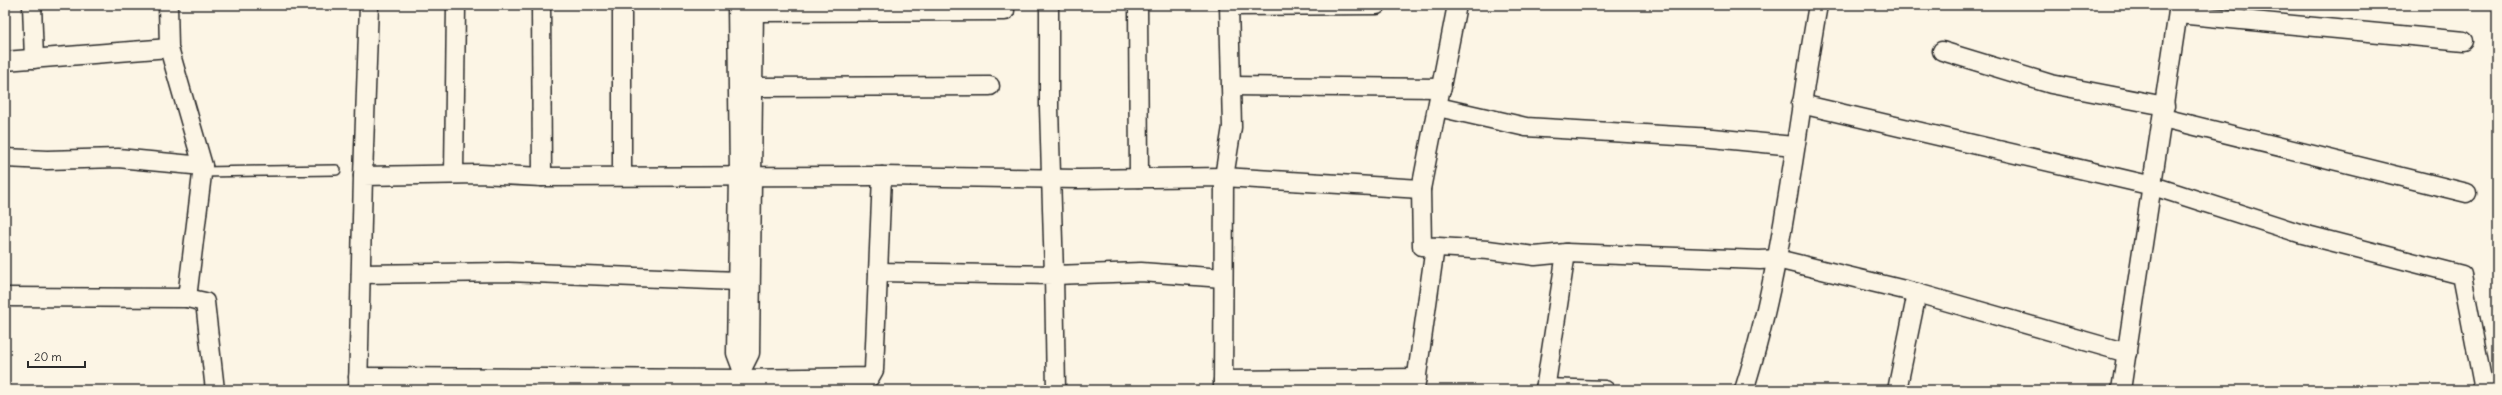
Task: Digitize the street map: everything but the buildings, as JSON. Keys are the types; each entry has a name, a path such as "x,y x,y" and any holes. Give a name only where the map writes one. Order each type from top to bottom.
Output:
{"street":[{"path":"32,5 34,58"},
{"path":"168,5 169,48 203,169 187,298"},
{"path":"369,5 358,383 870,377 874,370 882,176"},
{"path":"454,174 456,5"},
{"path":"541,5 542,177"},
{"path":"622,5 622,176"},
{"path":"737,5 745,176 750,353 742,379"},
{"path":"1049,5 1056,390"},
{"path":"1138,5 1138,178"},
{"path":"1377,5 1229,6 1232,127 1224,177 1223,385 1416,384 1435,247"},
{"path":"1457,5 1442,88 1421,189 1422,246 1488,250 1535,256 1566,253 1760,260 1776,259 1917,293 2126,353"},
{"path":"1744,390 1761,337 1776,259 1818,5"},
{"path":"742,379 736,354 737,280 753,87 754,9 1005,11"},
{"path":"2121,390 2179,10 2464,41"},
{"path":"5,61 169,48"},
{"path":"1942,51 2051,84 2164,112 2467,193"},
{"path":"753,87 990,86"},
{"path":"1231,86 1442,88"},
{"path":"1801,104 2153,186 2299,233 2462,275 2484,390"},
{"path":"1438,107 1526,127 1712,138 1794,146"},
{"path":"5,158 48,160 118,158 203,169"},
{"path":"363,176 454,174 542,177 882,176 1051,179 1224,177 1421,189"},
{"path":"1566,253 1545,389 1605,390"},
{"path":"361,274 508,272 737,280"},
{"path":"878,272 1054,275 1141,272 1223,278"},
{"path":"1897,390 1917,293"},
{"path":"5,297 187,298 205,302 215,390"}],"lane":[{"path":"203,169 336,170"}]}
